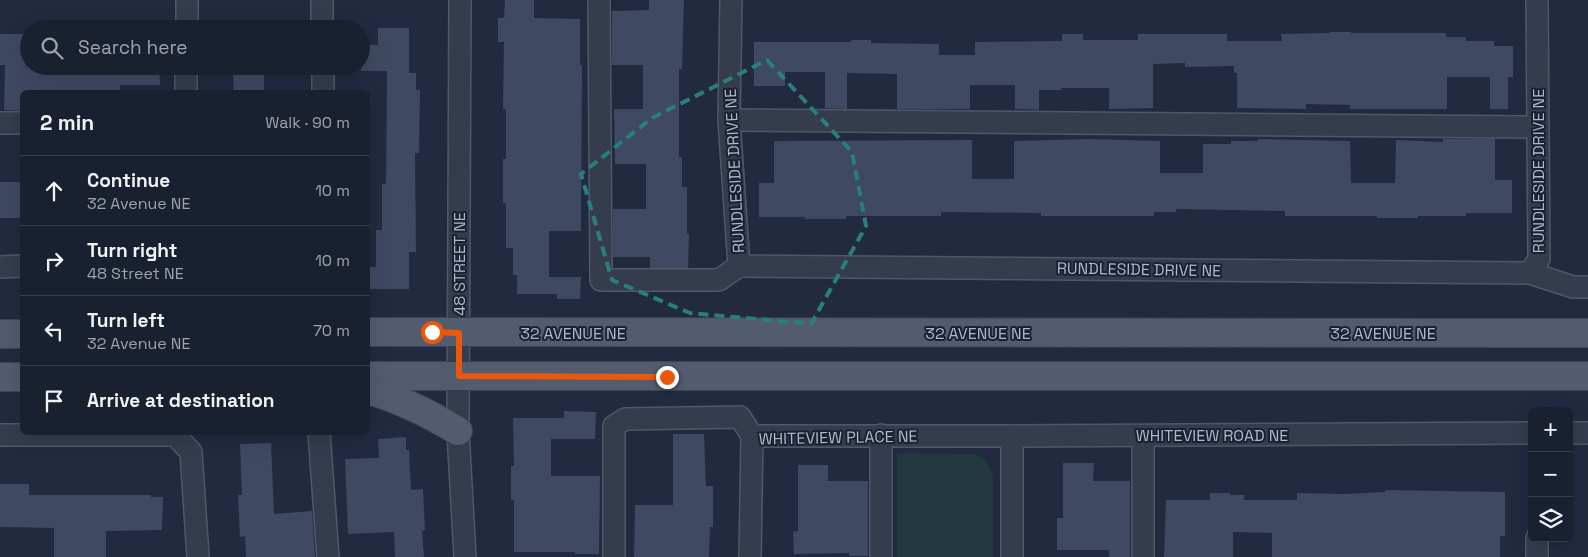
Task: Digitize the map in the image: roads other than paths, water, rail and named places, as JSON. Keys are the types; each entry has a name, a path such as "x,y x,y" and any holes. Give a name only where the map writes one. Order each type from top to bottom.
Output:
{"main road":[{"name":"32 AVENUE NE","path":"370,332 1588,333"},
{"path":"0,334 20,334"},
{"path":"370,376 1588,376"},
{"path":"0,377 20,377"},
{"path":"370,390 422,410 458,431"}],"street":[{"path":"186,20 187,0"},
{"path":"322,0 322,20"},
{"name":"48 STREET NE","path":"460,0 458,431 465,557"},
{"path":"599,0 601,280 719,280 739,266"},
{"name":"RUNDLESIDE DRIVE NE","path":"731,0 729,120 739,266 1530,273 1539,259 1536,0"},
{"path":"186,75 186,90"},
{"path":"323,75 323,90"},
{"path":"729,120 1538,127"},
{"path":"0,123 20,123"},
{"path":"0,267 20,266"},
{"path":"1530,273 1574,288 1588,287"},
{"path":"614,557 614,426 625,419 740,417 752,436"},
{"name":"WHITEVIEW ROAD NE","path":"1012,436 1528,433"},
{"path":"1573,433 1588,433"},
{"path":"0,435 20,435"},
{"path":"178,435 191,452 198,557"},
{"path":"319,435 328,557"},
{"path":"881,435 881,557"},
{"name":"WHITEVIEW PLACE NE","path":"750,557 752,436 1012,436"},
{"path":"1012,436 1012,557"},
{"path":"1143,557 1144,436"},
{"path":"1537,542 1537,557"}]}
